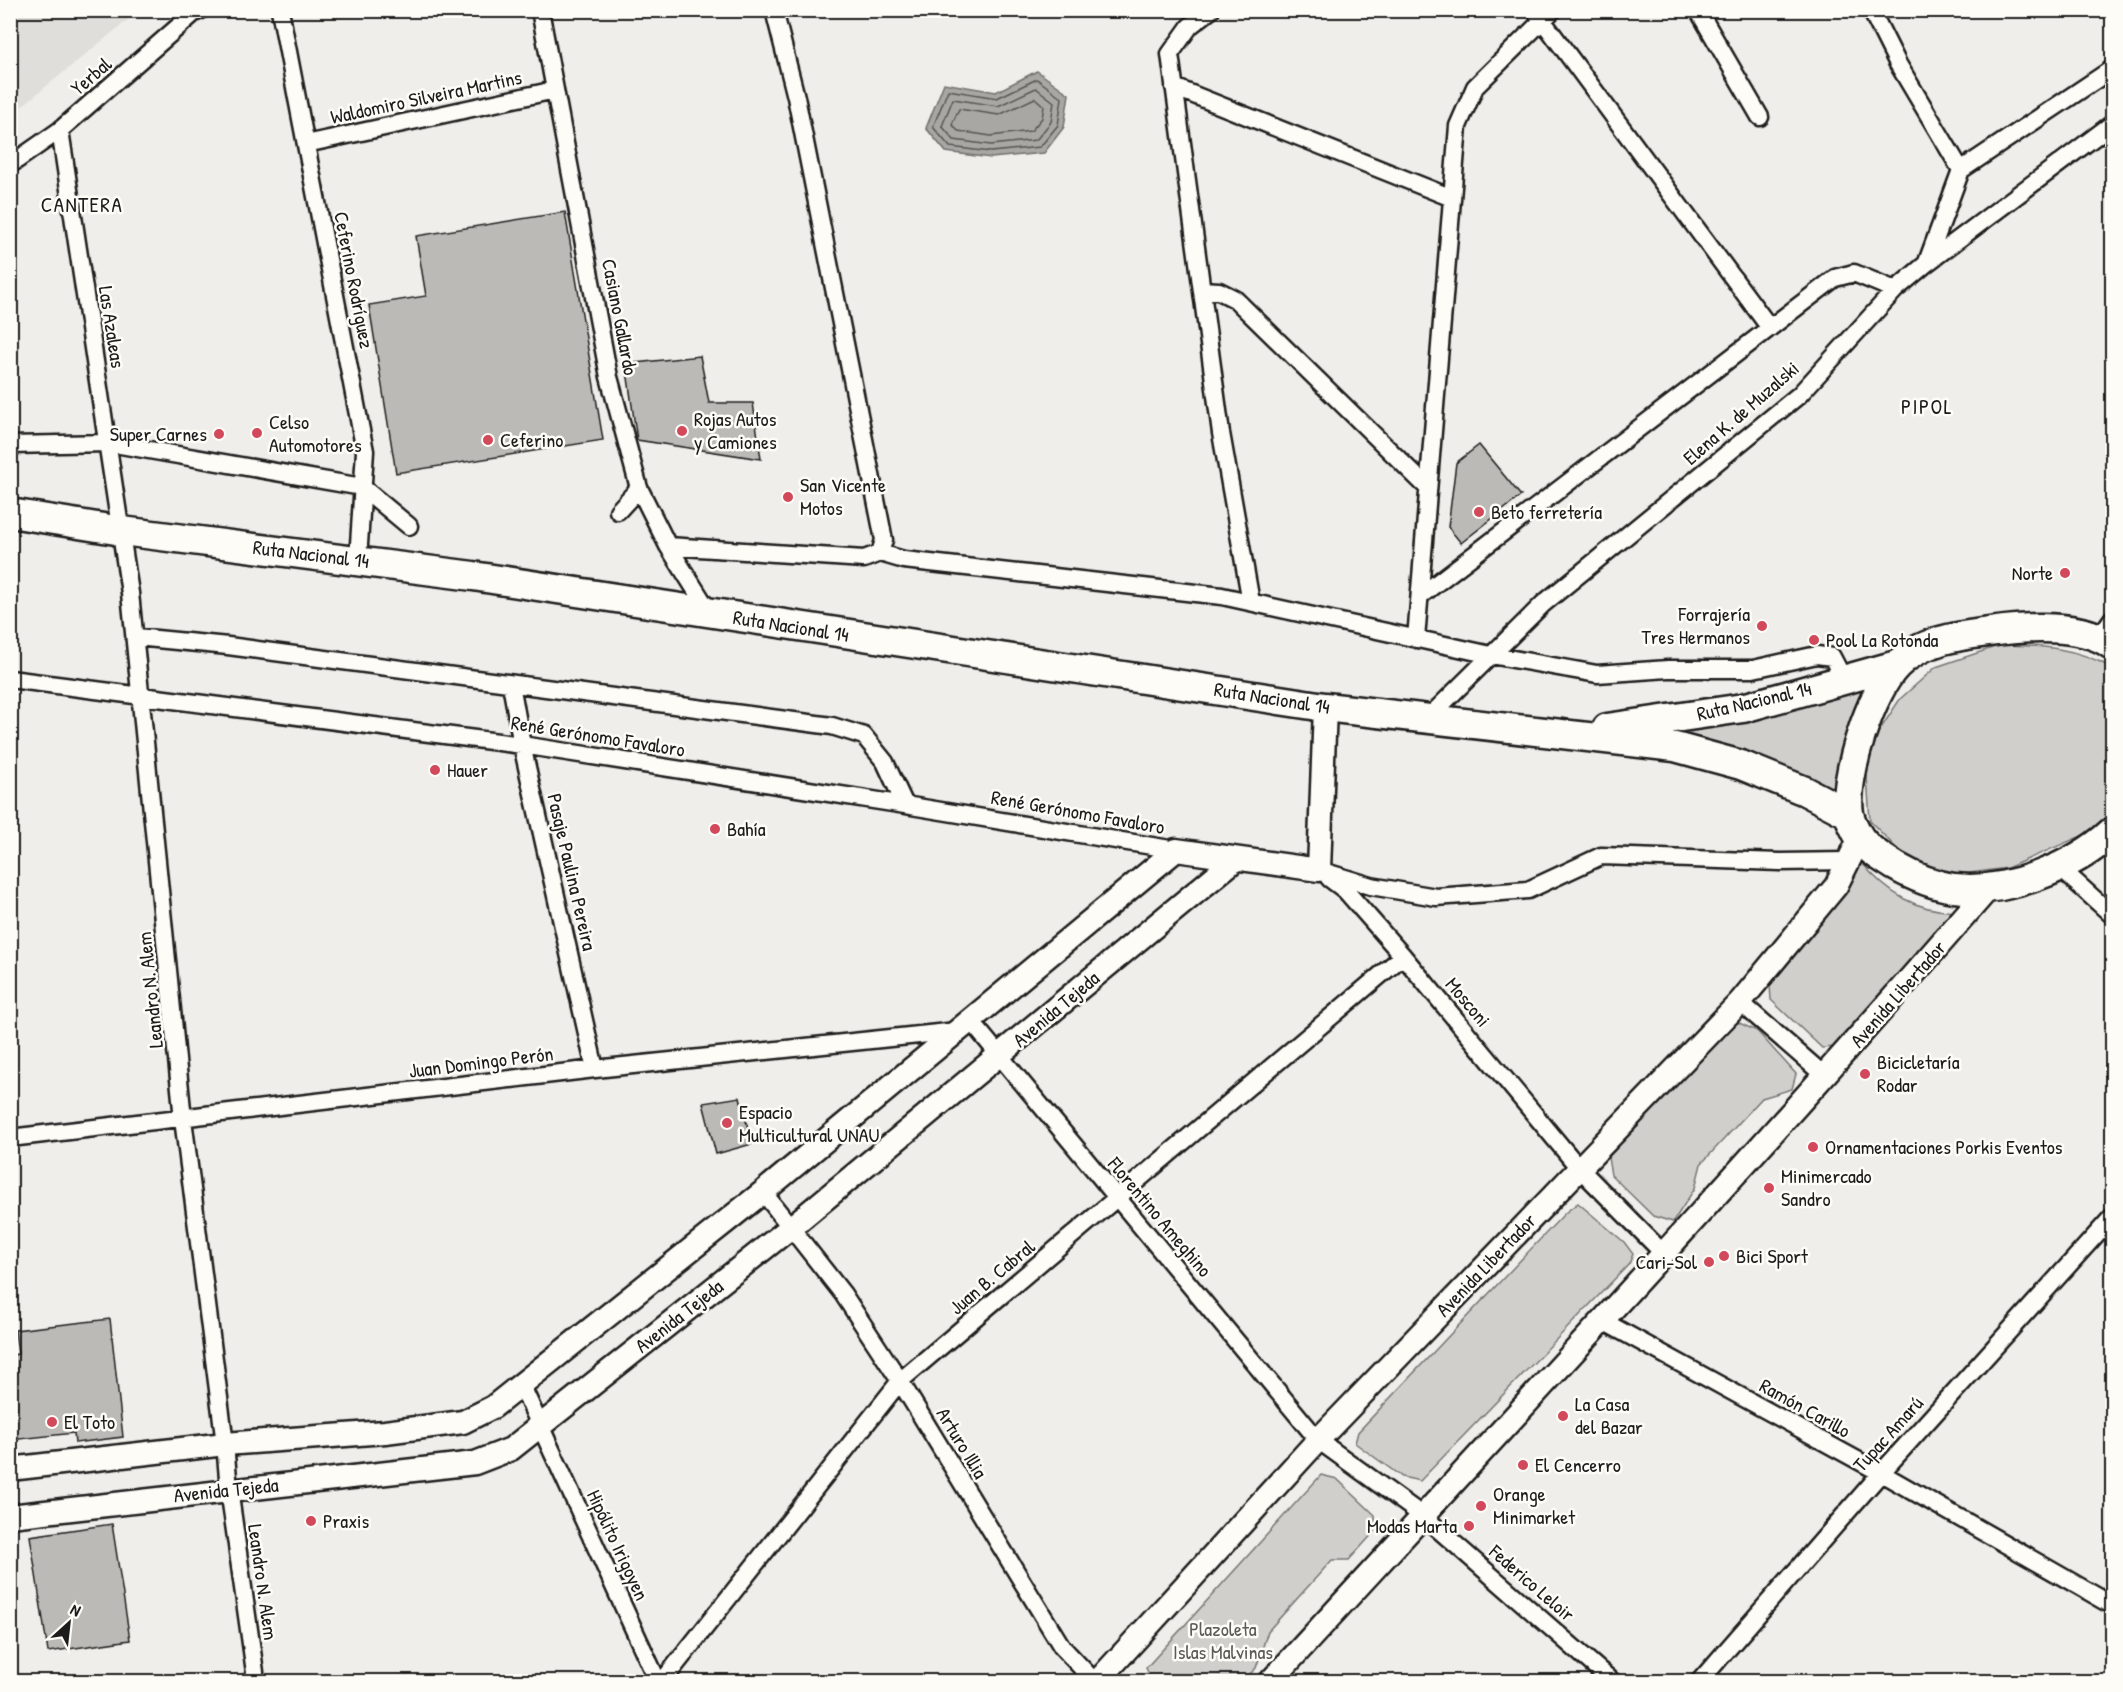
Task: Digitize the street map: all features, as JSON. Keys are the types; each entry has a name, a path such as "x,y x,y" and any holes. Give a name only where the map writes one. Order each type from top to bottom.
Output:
{"highway":[{"name":"Ruta Nacional 14","path":"10,513 122,531 358,560 1325,707 1573,733 1675,747 1741,765 1805,791 1852,837 1876,854 1918,879 1954,888 1989,888 2059,867 2099,844 2112,832"},
{"name":"Ruta Nacional 14","path":"1852,837 1853,760 1866,721 1882,686 1897,665 1923,647 1951,637 2023,627 2111,631"},
{"name":"Ruta Nacional 14","path":"1573,733 1743,708 1843,678 1897,665"}],"main road":[{"path":"10,1469 225,1444 384,1432 463,1422 493,1407 763,1192 1176,850 1319,870 1325,707"},
{"name":"Avenida Libertador","path":"1096,1682 1318,1440 1740,1002 1836,886 1852,837"},
{"name":"Avenida Tejeda","path":"10,1516 229,1489 475,1463 511,1449 790,1228 1236,859"},
{"name":"Avenida Libertador","path":"1270,1682 1601,1320 1665,1255 1826,1077 1989,888"}],"street":[{"name":"Ceferino Rodríguez","path":"280,10 365,451 358,560"},
{"name":"Casiano Gallardo","path":"540,10 609,377 639,488 668,546 710,614"},
{"path":"774,10 798,108 880,517 884,540 880,553"},
{"path":"1211,10 1190,26 1170,54 1221,433 1251,602"},
{"path":"1698,10 1760,117"},
{"path":"1871,10 1898,64 1962,170"},
{"name":"Yerbal","path":"10,165 60,130 196,11"},
{"path":"1416,639 1458,126 1475,87 1543,13 1770,328"},
{"path":"1927,263 1962,170 2112,69"},
{"path":"1174,87 1452,198"},
{"name":"Waldomiro Silveira Martins","path":"306,144 555,90"},
{"name":"Elena K. de Muzalski","path":"1428,718 1543,604 1799,394 1895,291 1927,263 2112,124"},
{"name":"Las Azaleas","path":"60,130 122,531"},
{"path":"1419,596 1835,278 1854,273 1895,291"},
{"path":"1202,290 1218,291 1235,299 1428,488"},
{"path":"10,445 109,443 363,487 410,526"},
{"path":"618,511 639,488"},
{"name":"Leandro N. Alem","path":"122,531 136,637 183,1119 229,1489 255,1672 254,1682"},
{"path":"668,546 864,558 880,553 904,560 1222,596 1491,655 1598,674 1668,669 1754,669 1817,655 1832,657 1843,678"},
{"path":"136,637 228,646 832,726 864,736 885,762 905,805"},
{"name":"René Gerónomo Favaloro","path":"10,679 142,698 522,745 1176,850"},
{"name":"Pasaje Paulina Pereira","path":"511,684 522,745 595,1069"},
{"path":"1319,870 1371,886 1436,897 1528,890 1601,856 1780,862 1852,837"},
{"path":"2059,867 2111,911"},
{"name":"Mosconi","path":"1319,870 1345,890 1403,956 1579,1168 1665,1255"},
{"name":"Juan B. Cabral","path":"660,1682 900,1381 1403,956"},
{"path":"1740,1002 1826,1077"},
{"name":"Juan Domingo Perón","path":"10,1138 964,1025"},
{"name":"Florentino Ameghino","path":"964,1025 1000,1055 1117,1200 1318,1440 1423,1516"},
{"name":"Arturo Illia","path":"763,1192 843,1294 900,1381 1062,1647 1096,1682"},
{"name":"Tupac Amarú","path":"1699,1682 1881,1473 2112,1217"},
{"name":"Ramón Carillo","path":"1601,1320 1881,1473 2112,1605"},
{"name":"Hipólito Irigoyen","path":"521,1384 660,1682"},
{"name":"Federico Leloir","path":"1423,1516 1613,1682"}],"shaded area":[{"path":"11,10 139,10 139,11 11,115"}],"green space":[{"path":"2001,645 2058,649 2085,656 2112,668 2112,816 2107,825 2007,868 1962,874 1933,869 1907,859 1870,821 1867,776 1872,742 1900,699 1936,667"},
{"path":"1869,686 1841,797 1647,734 1814,704"},
{"path":"1861,862 1881,883 1903,898 1927,908 1956,912 1838,1047 1822,1048 1771,1000 1770,985 1850,883"},
{"path":"1735,1021 1757,1031 1796,1074 1792,1089 1762,1098 1701,1164 1695,1188 1673,1222 1653,1216 1611,1175 1608,1158 1617,1144"},
{"path":"1578,1203 1624,1242 1633,1254 1629,1264 1420,1481 1402,1477 1355,1443 1358,1432 1565,1213"},
{"name":"Plazoleta Islas Malvinas","path":"1321,1475 1337,1479 1375,1515 1376,1530 1349,1560 1332,1560 1268,1631 1256,1668 1243,1681 1152,1681 1146,1668"}],"water":[{"path":"1037,71 1069,94 1064,127 1044,153 991,158 946,152 926,128 944,83 996,92"}],"building":[{"path":"565,212 603,440 396,473 369,305 426,296 416,236"},
{"path":"700,356 709,403 753,403 761,459 637,440 626,364"},
{"path":"1479,445 1521,496 1461,543 1448,527 1456,463"},
{"name":"Espacio Multicultural UNAU","path":"740,1097 752,1144 716,1154 703,1103"},
{"path":"110,1319 123,1437 75,1443 74,1433 10,1440 11,1355 18,1354 15,1330"},
{"path":"112,1524 130,1640 48,1652 30,1536"}],"place":[{"name":"Rojas Autos y Camiones","path":"682,431"},
{"name":"Celso Automotores","path":"257,433"},
{"name":"Super Carnes","path":"219,434"},
{"name":"Ceferino","path":"488,440"},
{"name":"San Vicente Motos","path":"788,497"},
{"name":"Beto ferretería","path":"1479,512"},
{"name":"Norte","path":"2065,573"},
{"name":"Forrajería Tres Hermanos","path":"1762,626"},
{"name":"Pool La Rotonda","path":"1814,640"},
{"name":"Hauer","path":"435,770"},
{"name":"Bahía","path":"715,829"},
{"name":"Bicicletaría Rodar","path":"1865,1074"},
{"name":"Espacio Multicultural UNAU","path":"727,1123"},
{"name":"Ornamentaciones Porkis Eventos","path":"1813,1147"},
{"name":"Minimercado Sandro","path":"1769,1188"},
{"name":"Bici Sport","path":"1724,1256"},
{"name":"Cari-Sol","path":"1709,1262"},
{"name":"La Casa del Bazar","path":"1563,1416"},
{"name":"El Toto","path":"52,1422"},
{"name":"El Cencerro","path":"1523,1465"},
{"name":"Orange Minimarket","path":"1481,1506"},
{"name":"Praxis","path":"311,1521"},
{"name":"Modas Marta","path":"1469,1526"}],"district":[{"name":"CANTERA","path":"82,205"},
{"name":"PIPOL","path":"1927,407"}]}
